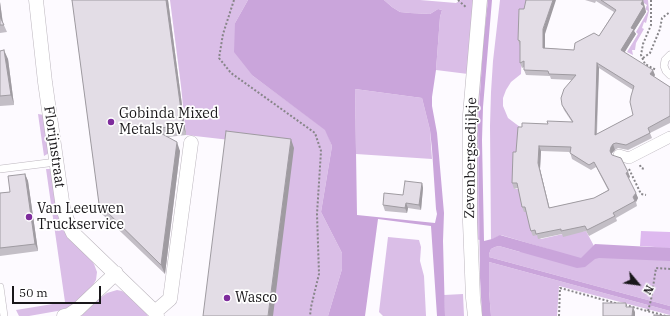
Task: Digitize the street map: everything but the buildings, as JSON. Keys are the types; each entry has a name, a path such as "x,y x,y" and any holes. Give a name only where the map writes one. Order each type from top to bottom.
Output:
{"street":[{"name":"Florijnstraat","path":"36,0 56,162 63,208 67,220 73,233 116,273 156,314 170,300 191,143"},
{"name":"Zevenbergsedijkje","path":"475,316 470,222 470,115 480,0"},
{"path":"621,156 629,158 670,137"},
{"path":"64,316 78,309 116,273"}],"lane":[{"path":"668,73 664,66 665,60 670,55"},
{"path":"0,169 56,162"},
{"path":"0,287 4,316"}],"path":[{"path":"234,0 223,34 219,58 232,73 315,133 321,151 317,214 319,274 310,316"},
{"path":"651,0 651,25 642,44 641,55 645,64 655,70 668,73"},
{"path":"643,58 650,53 660,29 662,18 670,12"},
{"path":"621,156 641,194 646,195"},
{"path":"648,311 656,268 670,269"},
{"path":"559,316 560,288 666,316"}],"shaded area":[{"path":"170,0 248,0 235,23 253,76 326,130 332,146 321,212 342,253 342,269 328,316 273,316 230,140 186,135"},
{"path":"248,0 384,0 400,12 430,14 438,9 442,10 440,17 432,106 437,133 444,213 443,241 445,316 437,316 431,226 378,219 365,316 328,316 342,269 342,253 321,212 332,146 325,130 253,76 234,52 235,23","holes":["355,89 422,98 430,130 432,149 437,214 435,223 357,215"]},
{"path":"384,0 420,0 456,3 461,0 475,0 468,74 436,70 440,17 442,10 438,9 430,14 400,12"},
{"path":"484,0 488,0 483,45 478,127 480,240 474,239 475,106"},
{"path":"488,0 492,0 483,107 482,140 484,241 500,235 581,258 595,244 670,248 670,261 599,258 595,259 585,267 577,268 499,246 491,249 489,257 670,306 670,311 489,262 491,316 482,316 478,127 483,45"},
{"path":"500,0 530,0 522,45 521,74 511,82 506,90 503,98 503,106 508,118 520,127 514,189 519,189 537,235 541,239 586,231 594,246 592,248 670,247 670,306 489,257 491,249 499,246 520,252 548,249 501,235 491,240 491,92"},
{"path":"639,0 648,0 649,11 646,23 644,22 642,28 644,29 636,43 635,50 632,50 633,55 627,52 638,34 636,32 648,11 645,9 647,5"},
{"path":"355,89 422,98 430,130 432,159 356,154"},
{"path":"38,114 44,115 49,153 44,156"},
{"path":"46,169 52,169 89,257 94,264 97,272 96,280 72,306 63,310 29,316 19,316 16,310 65,302"},
{"path":"641,231 670,232 670,248 640,246"},
{"path":"388,237 419,240 421,247 420,261 424,276 426,316 383,316 379,312"},
{"path":"489,262 670,311 670,315 559,286 557,316 491,316"},
{"path":"117,290 128,295 145,311 148,316 81,316 107,293"},
{"path":"463,294 464,316 445,316 444,295"}],"place":[{"name":"Gobinda Mixed Metals BV","path":"111,122"},
{"name":"Van Leeuwen Truckservice","path":"29,217"},
{"name":"Wasco","path":"227,298"}]}
